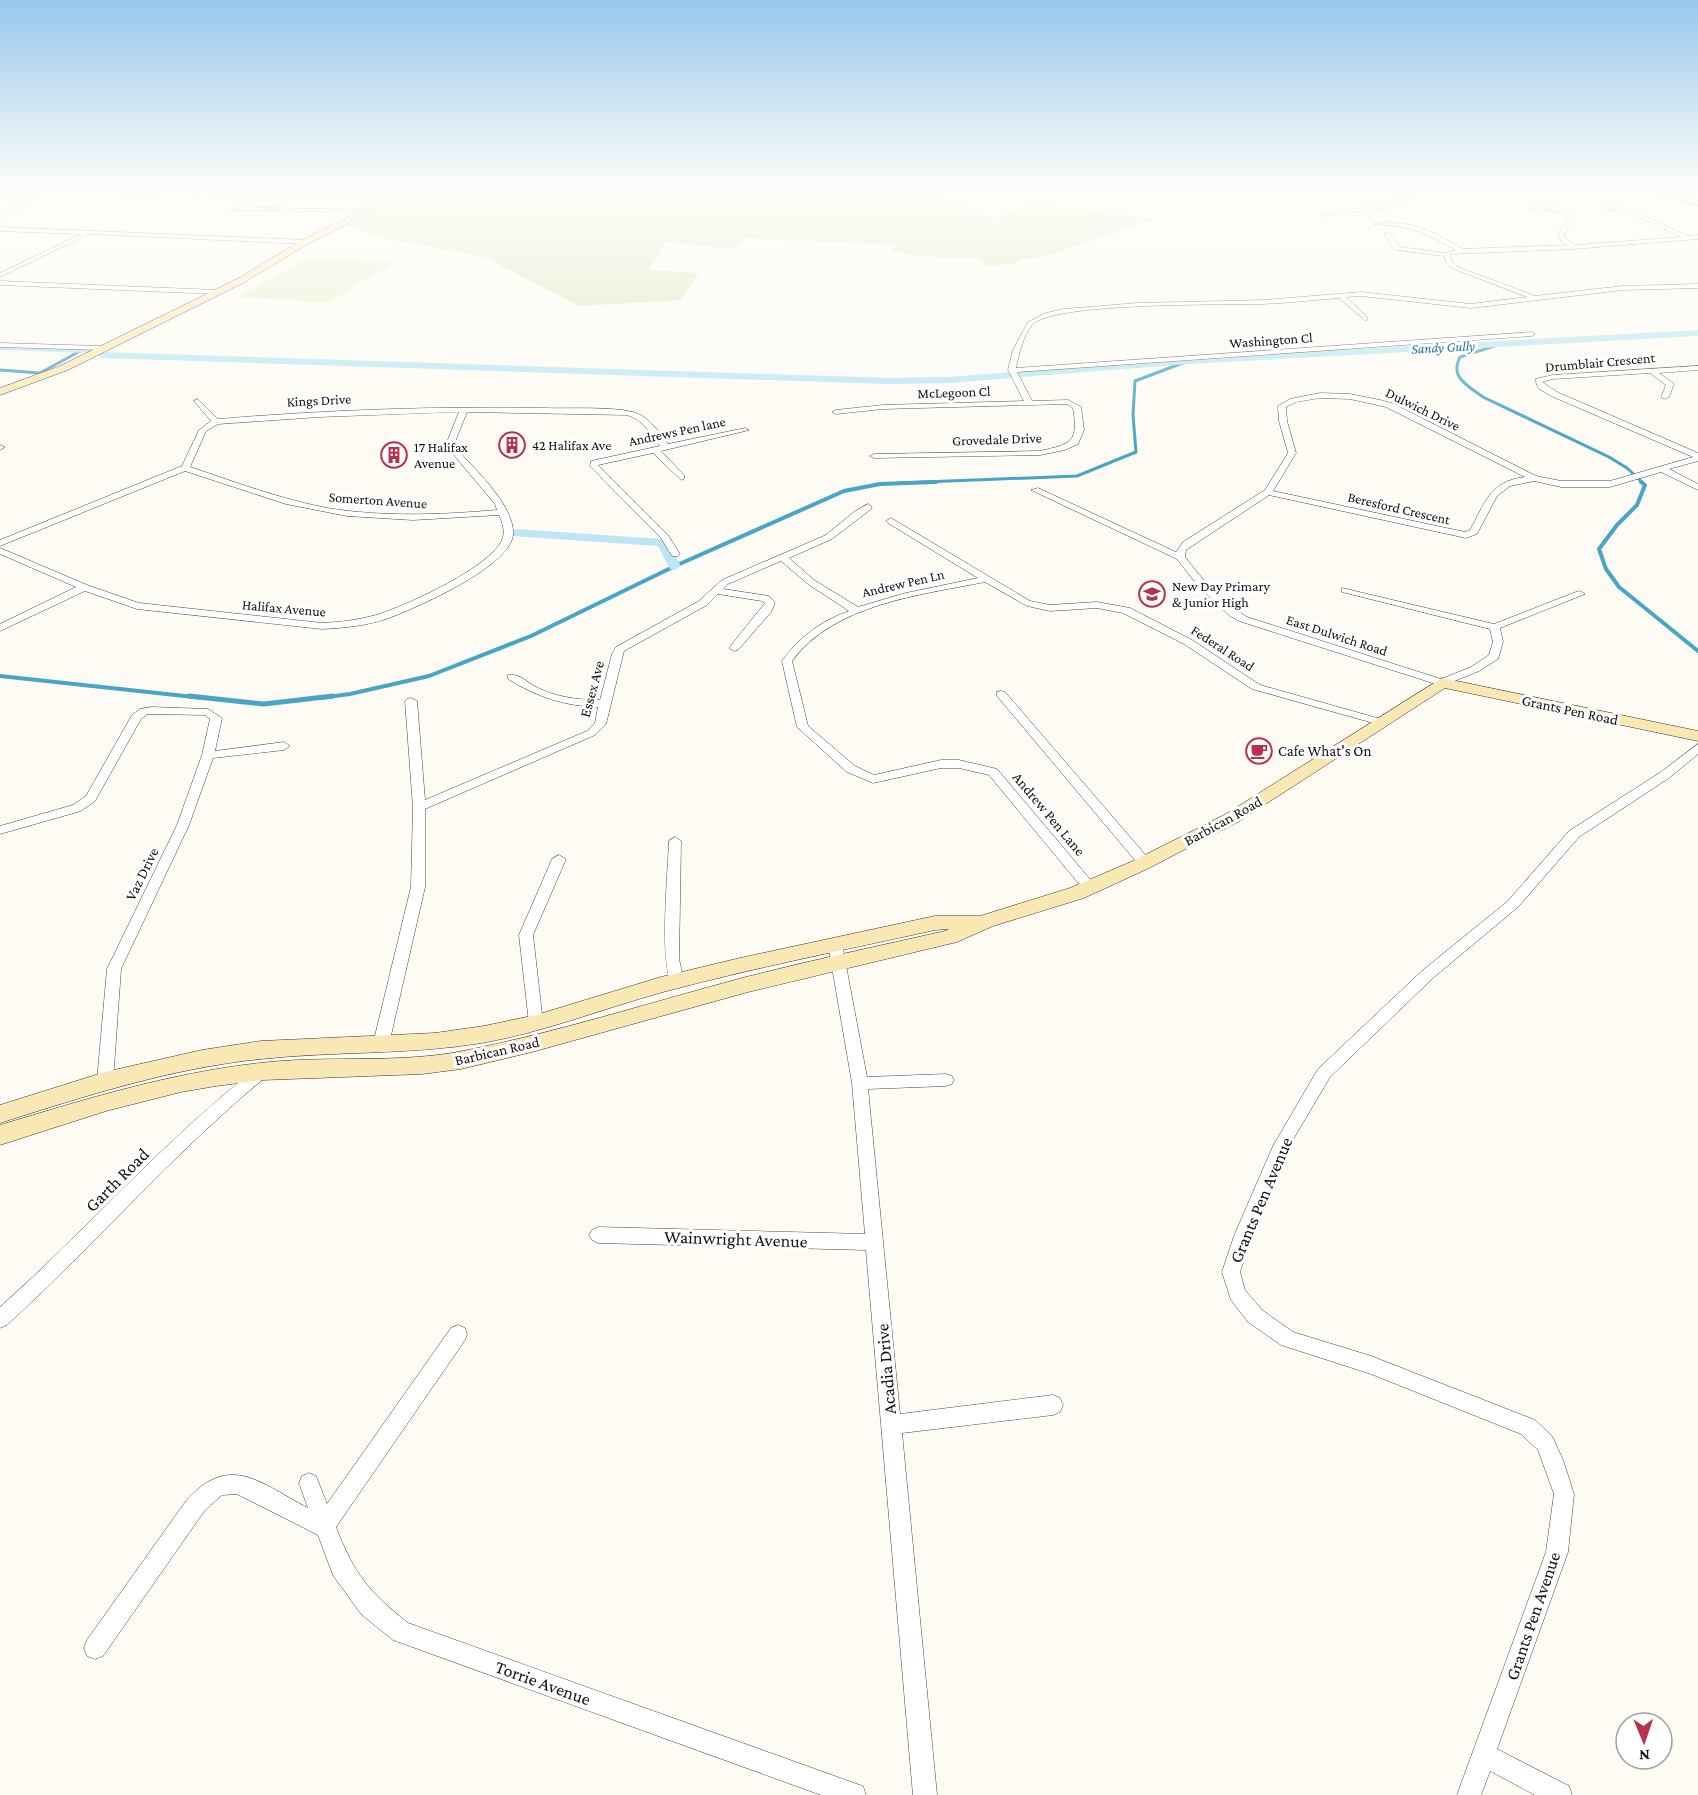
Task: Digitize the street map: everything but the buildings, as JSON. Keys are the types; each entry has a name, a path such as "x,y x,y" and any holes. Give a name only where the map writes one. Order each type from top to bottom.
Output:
{"main road":[{"path":"0,392 34,381 255,272"},
{"name":"Barbican Road","path":"0,1114 105,1081 202,1059 261,1050 435,1041 484,1034 536,1023 677,981 837,953 882,954 950,937 986,921 1089,887 1232,818 1384,723 1443,683"},
{"name":"Grants Pen Road","path":"1443,683 1698,736"},
{"name":"Barbican Road","path":"0,1135 106,1102 181,1083 263,1071 404,1066 461,1060 532,1044 837,953"}],"street":[{"path":"1463,272 1534,297"},
{"path":"0,283 217,292"},
{"path":"1029,403 1015,374 1026,328 1036,318 1057,312 1138,305 1229,304 1371,294 1471,306 1623,288 1698,286"},
{"path":"1341,296 1366,319"},
{"name":"Washington Cl","path":"1015,374 1532,334"},
{"path":"0,345 101,348"},
{"name":"Drumblair Crescent","path":"1698,368 1553,377 1538,381 1541,386 1554,394 1698,457"},
{"path":"1652,370 1670,384 1665,397"},
{"name":"Dulwich Drive","path":"1268,492 1292,453 1283,421 1282,406 1299,399 1334,396 1364,397 1389,405 1533,478"},
{"path":"0,543 185,468 203,430 216,422 198,401"},
{"name":"McLegoon Cl","path":"836,412 883,407 1072,403"},
{"name":"Grovedale Drive","path":"874,456 1040,453 1066,448 1078,440 1082,430 1077,407 1072,403"},
{"name":"Kings Drive","path":"216,422 344,412 464,409 558,410 638,415 666,448"},
{"name":"Halifax Avenue","path":"0,551 124,603 145,607 322,626 348,625 382,617 465,579 502,550 508,536 507,524 499,503 452,448 451,442 464,409"},
{"name":"Andrews Pen lane","path":"675,554 665,537 594,466 594,463 746,430"},
{"path":"656,450 681,477"},
{"path":"1533,478 1578,485 1610,484 1698,457"},
{"name":"Somerton Avenue","path":"185,468 293,503 327,510 412,518 502,512"},
{"path":"1662,469 1698,488"},
{"name":"Beresford Crescent","path":"1268,492 1433,530 1466,535 1474,532 1496,489 1511,481 1533,478"},
{"path":"1035,490 1180,557 1181,550 1186,544 1268,492"},
{"name":"Essex Ave","path":"419,807 591,733 600,724 620,649 703,603 725,582 829,537 843,527 849,519 868,507"},
{"name":"Federal Road","path":"891,520 1012,596 1038,607 1107,606 1126,610 1188,642 1256,687 1384,723"},
{"name":"East Dulwich Road","path":"1180,557 1200,583 1234,614 1243,619 1443,683"},
{"path":"782,558 812,582 855,610"},
{"name":"Andrew Pen Ln","path":"873,779 851,769 803,727 787,661 799,643 855,610 901,597 985,579"},
{"path":"0,628 84,587"},
{"path":"1345,590 1495,627 1580,594"},
{"path":"718,591 765,598 770,603 767,610 734,648"},
{"path":"1443,683 1475,669 1494,657 1498,642 1495,627"},
{"path":"512,677 532,690 562,702 605,704"},
{"path":"1001,694 1144,862"},
{"path":"381,1044 418,887 419,807 411,701"},
{"name":"Vaz Drive","path":"0,830 76,808 91,798 137,715 148,710 208,712 216,718 208,755 183,825 114,969 105,1081"},
{"path":"208,755 284,746"},
{"name":"Grants Pen Avenue","path":"1469,1795 1557,1552 1564,1494 1553,1460 1545,1443 1528,1427 1371,1365 1288,1339 1255,1316 1237,1294 1231,1272 1243,1236 1281,1146 1324,1073 1428,974 1513,904 1574,834 1665,775 1698,748"},
{"name":"Andrew Pen Lane","path":"873,779 941,764 968,765 993,772 1089,887"},
{"path":"675,841 672,958 677,981"},
{"path":"536,1023 526,935 559,860"},
{"name":"Acadia Drive","path":"837,953 860,1083 925,1795"},
{"name":"Garth Road","path":"0,1319 48,1276 224,1102 263,1071"},
{"path":"860,1083 946,1080"},
{"name":"Wainwright Avenue","path":"598,1235 874,1242"},
{"path":"96,1648 193,1508 205,1494 219,1485 227,1482 239,1484 324,1527 458,1334"},
{"path":"891,1425 1053,1405"},
{"name":"Torrie Avenue","path":"309,1483 341,1567 369,1606 401,1632 854,1795"},
{"path":"1484,1755 1560,1795"}],"green space":[{"path":"283,272 379,272 329,303 238,297"},
{"path":"513,272 699,273 681,300 579,306"}],"waterway":[{"name":"Sandy Gully","path":"102,355 888,381 948,380 1188,361 1698,333"},
{"name":"Sandy Gully","path":"1504,343 1460,357 1457,364 1458,376 1483,397 1609,457 1627,468 1643,483"},
{"path":"0,347 89,350"},
{"path":"0,370 40,373 82,350"},
{"path":"899,483 1077,476 1136,452 1133,415 1135,381 1188,361"},
{"path":"320,698 350,694 429,676 531,636 675,566 844,491 880,484 936,482"},
{"path":"1641,482 1645,485 1637,505 1617,525 1599,549 1606,569 1619,587 1698,651"},
{"path":"516,533 662,543 675,566"},
{"path":"0,676 203,698"},
{"path":"189,696 264,704 333,696"}],"place":[{"name":"42 Halifax Ave","path":"512,445"},
{"name":"17 Halifax Avenue","path":"394,455"},
{"name":"New Day Primary & Junior High","path":"1152,594"},
{"name":"Cafe What's On","path":"1259,751"}]}
